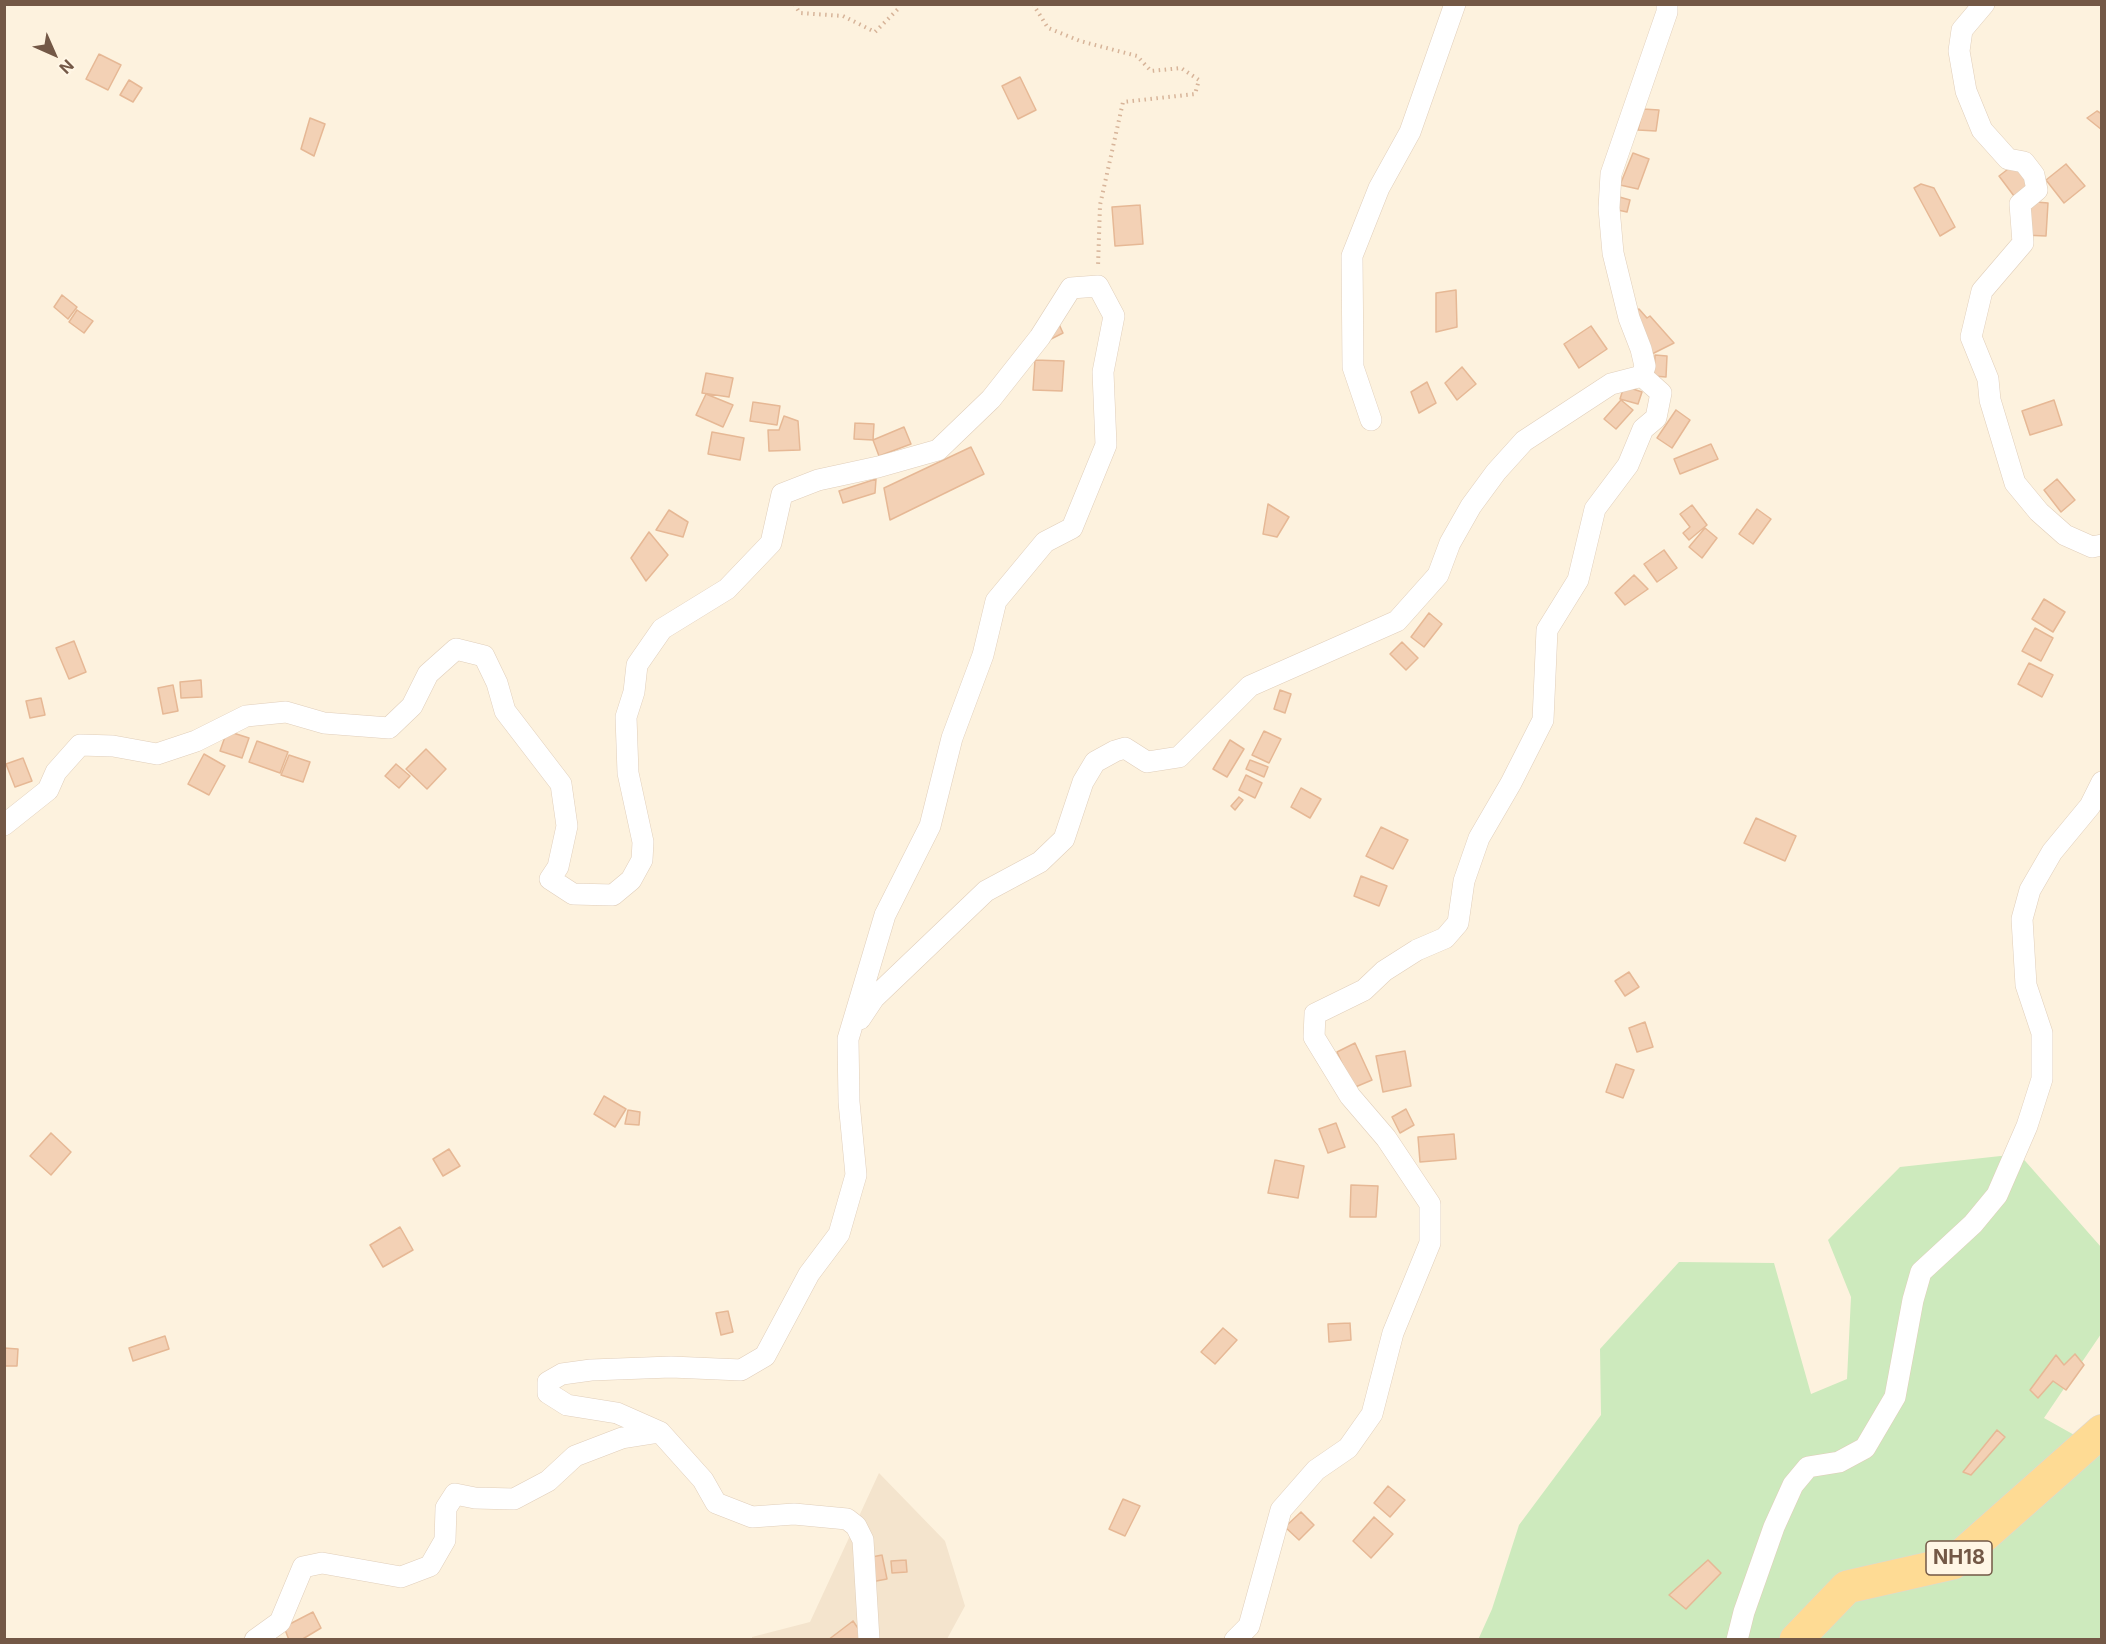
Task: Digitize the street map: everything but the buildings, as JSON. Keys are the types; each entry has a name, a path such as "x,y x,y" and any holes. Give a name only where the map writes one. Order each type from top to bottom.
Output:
{"main road":[{"name":"NH18","path":"1796,1640 1847,1587 1953,1563 2102,1431"}],"street":[{"path":"1371,420 1353,367 1352,256 1379,188 1410,132 1455,4"},
{"path":"1642,376 1645,366 1629,318 1613,253 1609,208 1611,174 1667,12 1667,4"},
{"path":"1984,4 1962,30 1959,51 1966,91 1982,130 2008,159 2024,162 2034,175 2037,190 2020,204 2023,243 1982,291 1971,337 1988,379 1990,400 2015,483 2039,512 2065,535 2092,547 2102,545"},
{"path":"4,825 48,790 56,772 80,745 113,747 157,754 196,741 246,716 286,712 324,723 389,728 412,706 428,674 456,649 484,656 497,683 505,711 561,784 567,826 558,867 550,879 573,894 613,895 630,880 642,860 643,842 628,773 626,717 634,692 637,665 662,629 728,589 771,543 782,494 818,480 878,467 938,450 991,399 1040,337 1071,288 1098,286 1114,316 1103,372 1106,446 1072,528 1045,542 996,601 983,655 952,738 930,826 885,915 848,1039 849,1102 856,1175 839,1234 809,1274 765,1356 741,1370 671,1367 591,1370 562,1374 548,1382 548,1393 567,1405 617,1413 660,1432 703,1480 716,1503 752,1517 794,1514 847,1519 856,1526 863,1539 869,1640"},
{"path":"848,1039 873,998 986,891 1040,862 1064,839 1083,782 1095,762 1125,748 1147,762 1179,757 1250,686 1397,621 1438,575 1450,543 1472,506 1496,472 1524,441 1611,384 1642,376"},
{"path":"1234,1640 1249,1626 1281,1510 1316,1470 1348,1448 1372,1414 1393,1333 1430,1243 1430,1204 1386,1138 1350,1096 1314,1037 1315,1014 1364,990 1384,971 1417,950 1445,938 1458,923 1464,881 1479,837 1511,783 1543,720 1547,630 1578,580 1595,510 1628,465 1643,429 1656,418 1661,393 1642,376"},
{"path":"1737,1640 1744,1612 1774,1527 1793,1485 1808,1467 1839,1462 1864,1448 1895,1397 1913,1300 1921,1272 1973,1224 1997,1196 2027,1126 2042,1079 2042,1033 2026,985 2022,919 2030,890 2052,852 2090,806 2102,782"},
{"path":"255,1640 280,1622 303,1567 322,1563 401,1576 430,1566 445,1540 446,1508 455,1494 475,1498 514,1498 548,1481 575,1456 622,1438 660,1432"}],"path":[{"path":"794,4 800,14 843,16 875,32 899,4"},
{"path":"1033,4 1048,28 1080,41 1137,56 1150,71 1181,68 1199,80 1195,94 1123,102 1100,205 1098,286"}],"shaded area":[{"path":"879,1473 945,1541 965,1606 947,1639 752,1640 752,1637 810,1622"}],"green space":[{"path":"2019,1154 2101,1247 2101,1334 2044,1418 2101,1450 2101,1639 1478,1640 1492,1609 1519,1525 1601,1415 1600,1349 1679,1262 1774,1263 1811,1394 1847,1379 1851,1297 1828,1240 1900,1167"}]}
